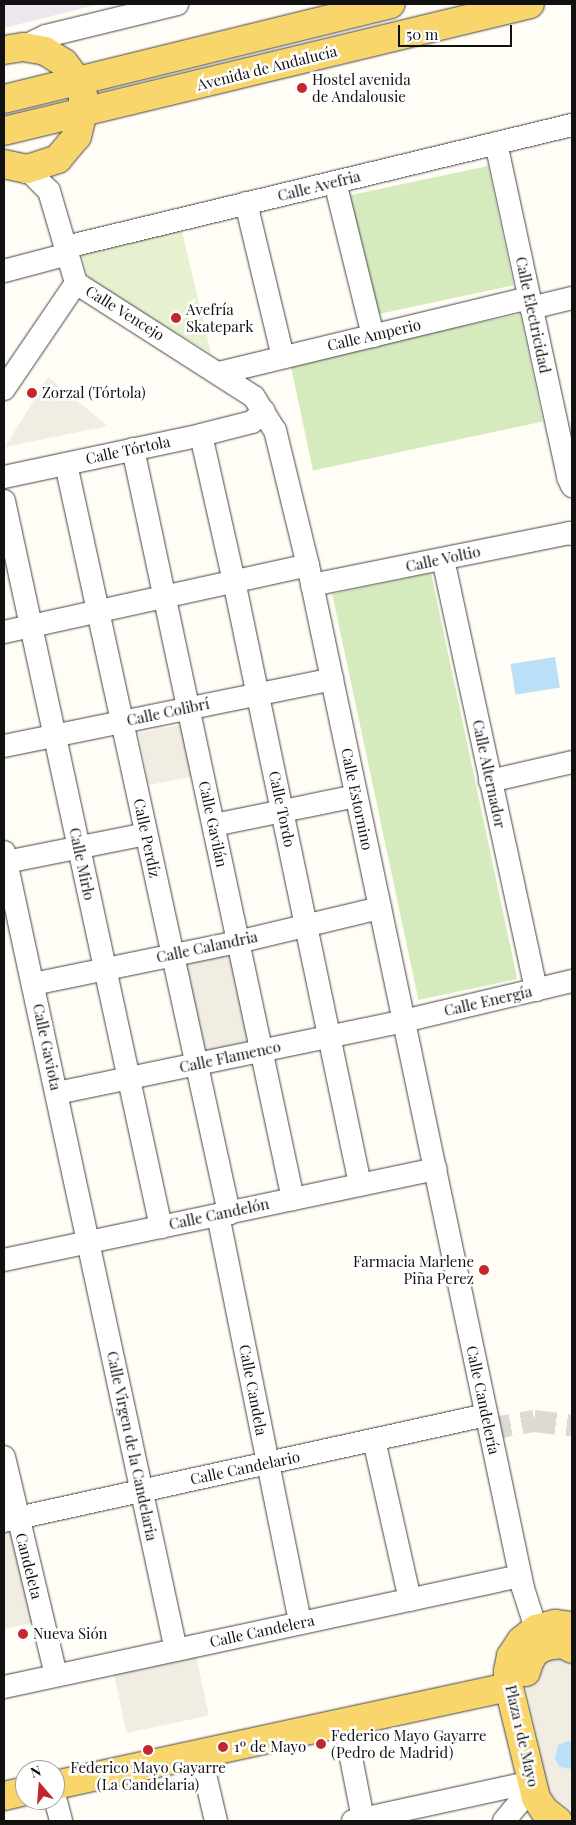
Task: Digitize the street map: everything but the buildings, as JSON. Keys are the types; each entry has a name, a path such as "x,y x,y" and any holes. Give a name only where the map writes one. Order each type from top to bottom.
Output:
{"main road":[{"path":"4,99 390,4"},
{"name":"Avenida de Andalucía","path":"4,131 530,4"},
{"path":"13,48 45,51 64,63 78,80 83,96 84,112 76,136 58,159 15,167"},
{"path":"536,1629 555,1624 572,1626"},
{"name":"Plaza 1 de Mayo","path":"536,1629 521,1641 511,1656 508,1671 510,1692 532,1784 544,1810 554,1818"},
{"path":"554,1818 534,1733 524,1677 535,1652 546,1646 563,1644 572,1649"},
{"path":"65,1783 344,1722 510,1692 524,1709 534,1733"}],"street":[{"path":"13,48 46,36 177,4"},
{"name":"Calle Avefria","path":"4,271 67,250 246,203 572,125"},
{"name":"Calle Electricidad","path":"496,143 530,303 564,423 572,486"},
{"path":"15,167 49,190 58,159"},
{"path":"335,182 373,336"},
{"name":"Calle Vencejo","path":"49,190 76,283 219,373 261,415"},
{"path":"246,203 283,357"},
{"path":"4,389 76,283"},
{"name":"Calle Amperio","path":"219,373 373,336 530,303 572,298"},
{"name":"Calle Tórtola","path":"4,477 201,435 261,415"},
{"name":"Calle Estornino","path":"261,415 310,575 435,1169"},
{"name":"Calle Tordo","path":"201,435 258,694 360,1184"},
{"name":"Calle Gavilán","path":"133,449 293,1198"},
{"name":"Calle Perdíz","path":"66,464 196,1064 223,1214"},
{"name":"Calle Mirlo","path":"4,501 161,1227"},
{"name":"Calle Voltio","path":"4,632 234,581 310,575 443,559 570,532 572,534"},
{"name":"Calle Alternador","path":"443,559 536,990"},
{"name":"Calle Colibrí","path":"4,746 332,678"},
{"path":"490,781 572,762"},
{"path":"214,825 356,796"},
{"path":"5,857 79,847 146,834"},
{"name":"Calle Gaviota","path":"5,857 89,1242"},
{"name":"Calle Calandria","path":"33,984 238,942 306,924 380,908"},
{"name":"Calle Energía","path":"404,1021 572,981"},
{"name":"Calle Flamenco","path":"57,1093 404,1021"},
{"name":"Calle Candelón","path":"4,1260 435,1169"},
{"name":"Calle Candelería","path":"435,1169 520,1576 536,1629"},
{"name":"Calle Candela","path":"223,1214 268,1463 300,1623"},
{"name":"Calle Virgen de la Candelaria","path":"89,1242 176,1650"},
{"name":"Calle Candelario","path":"10,1519 486,1415"},
{"path":"374,1440 410,1600"},
{"name":"Candeleta","path":"4,1457 10,1519 56,1676"},
{"name":"Calle Candelera","path":"4,1687 520,1576"},
{"path":"344,1722 358,1820 532,1784"},
{"path":"200,1753 216,1821"},
{"path":"504,1821 532,1784"}],"shaded area":[{"path":"4,4 100,4 4,28"},
{"path":"48,377 108,426 5,447"},
{"path":"185,724 195,776 149,785 139,733"},
{"path":"235,947 254,1043 199,1054 180,958"},
{"path":"17,1517 42,1621 4,1629 4,1521"},
{"path":"194,1646 209,1715 127,1733 112,1663"},
{"path":"572,1649 572,1810 549,1794 524,1677 529,1662"}],"green space":[{"path":"488,166 513,285 359,318 333,199"},
{"name":"Avefría Skatepark","path":"181,227 211,353 90,283 80,249"},
{"path":"520,314 543,422 313,470 290,363"},
{"path":"431,573 517,979 418,1000 332,594"}],"water":[{"path":"555,657 560,688 515,695 511,664"},
{"path":"572,1741 572,1769 560,1767 555,1759 558,1745"}],"tunnel":[{"path":"489,1429 534,1421 572,1426"}],"place":[{"name":"Hostel avenida de Andalousie","path":"302,88"},
{"name":"Avefría Skatepark","path":"176,318"},
{"name":"Zorzal (Tórtola)","path":"32,393"},
{"name":"Farmacia Marlene Piña Perez","path":"484,1270"},
{"name":"Nueva Sión","path":"23,1634"},
{"name":"Federico Mayo Gayarre (Pedro de Madrid)","path":"321,1744"},
{"name":"1º de Mayo","path":"223,1747"},
{"name":"Federico Mayo Gayarre (La Candelaria)","path":"148,1750"}]}
